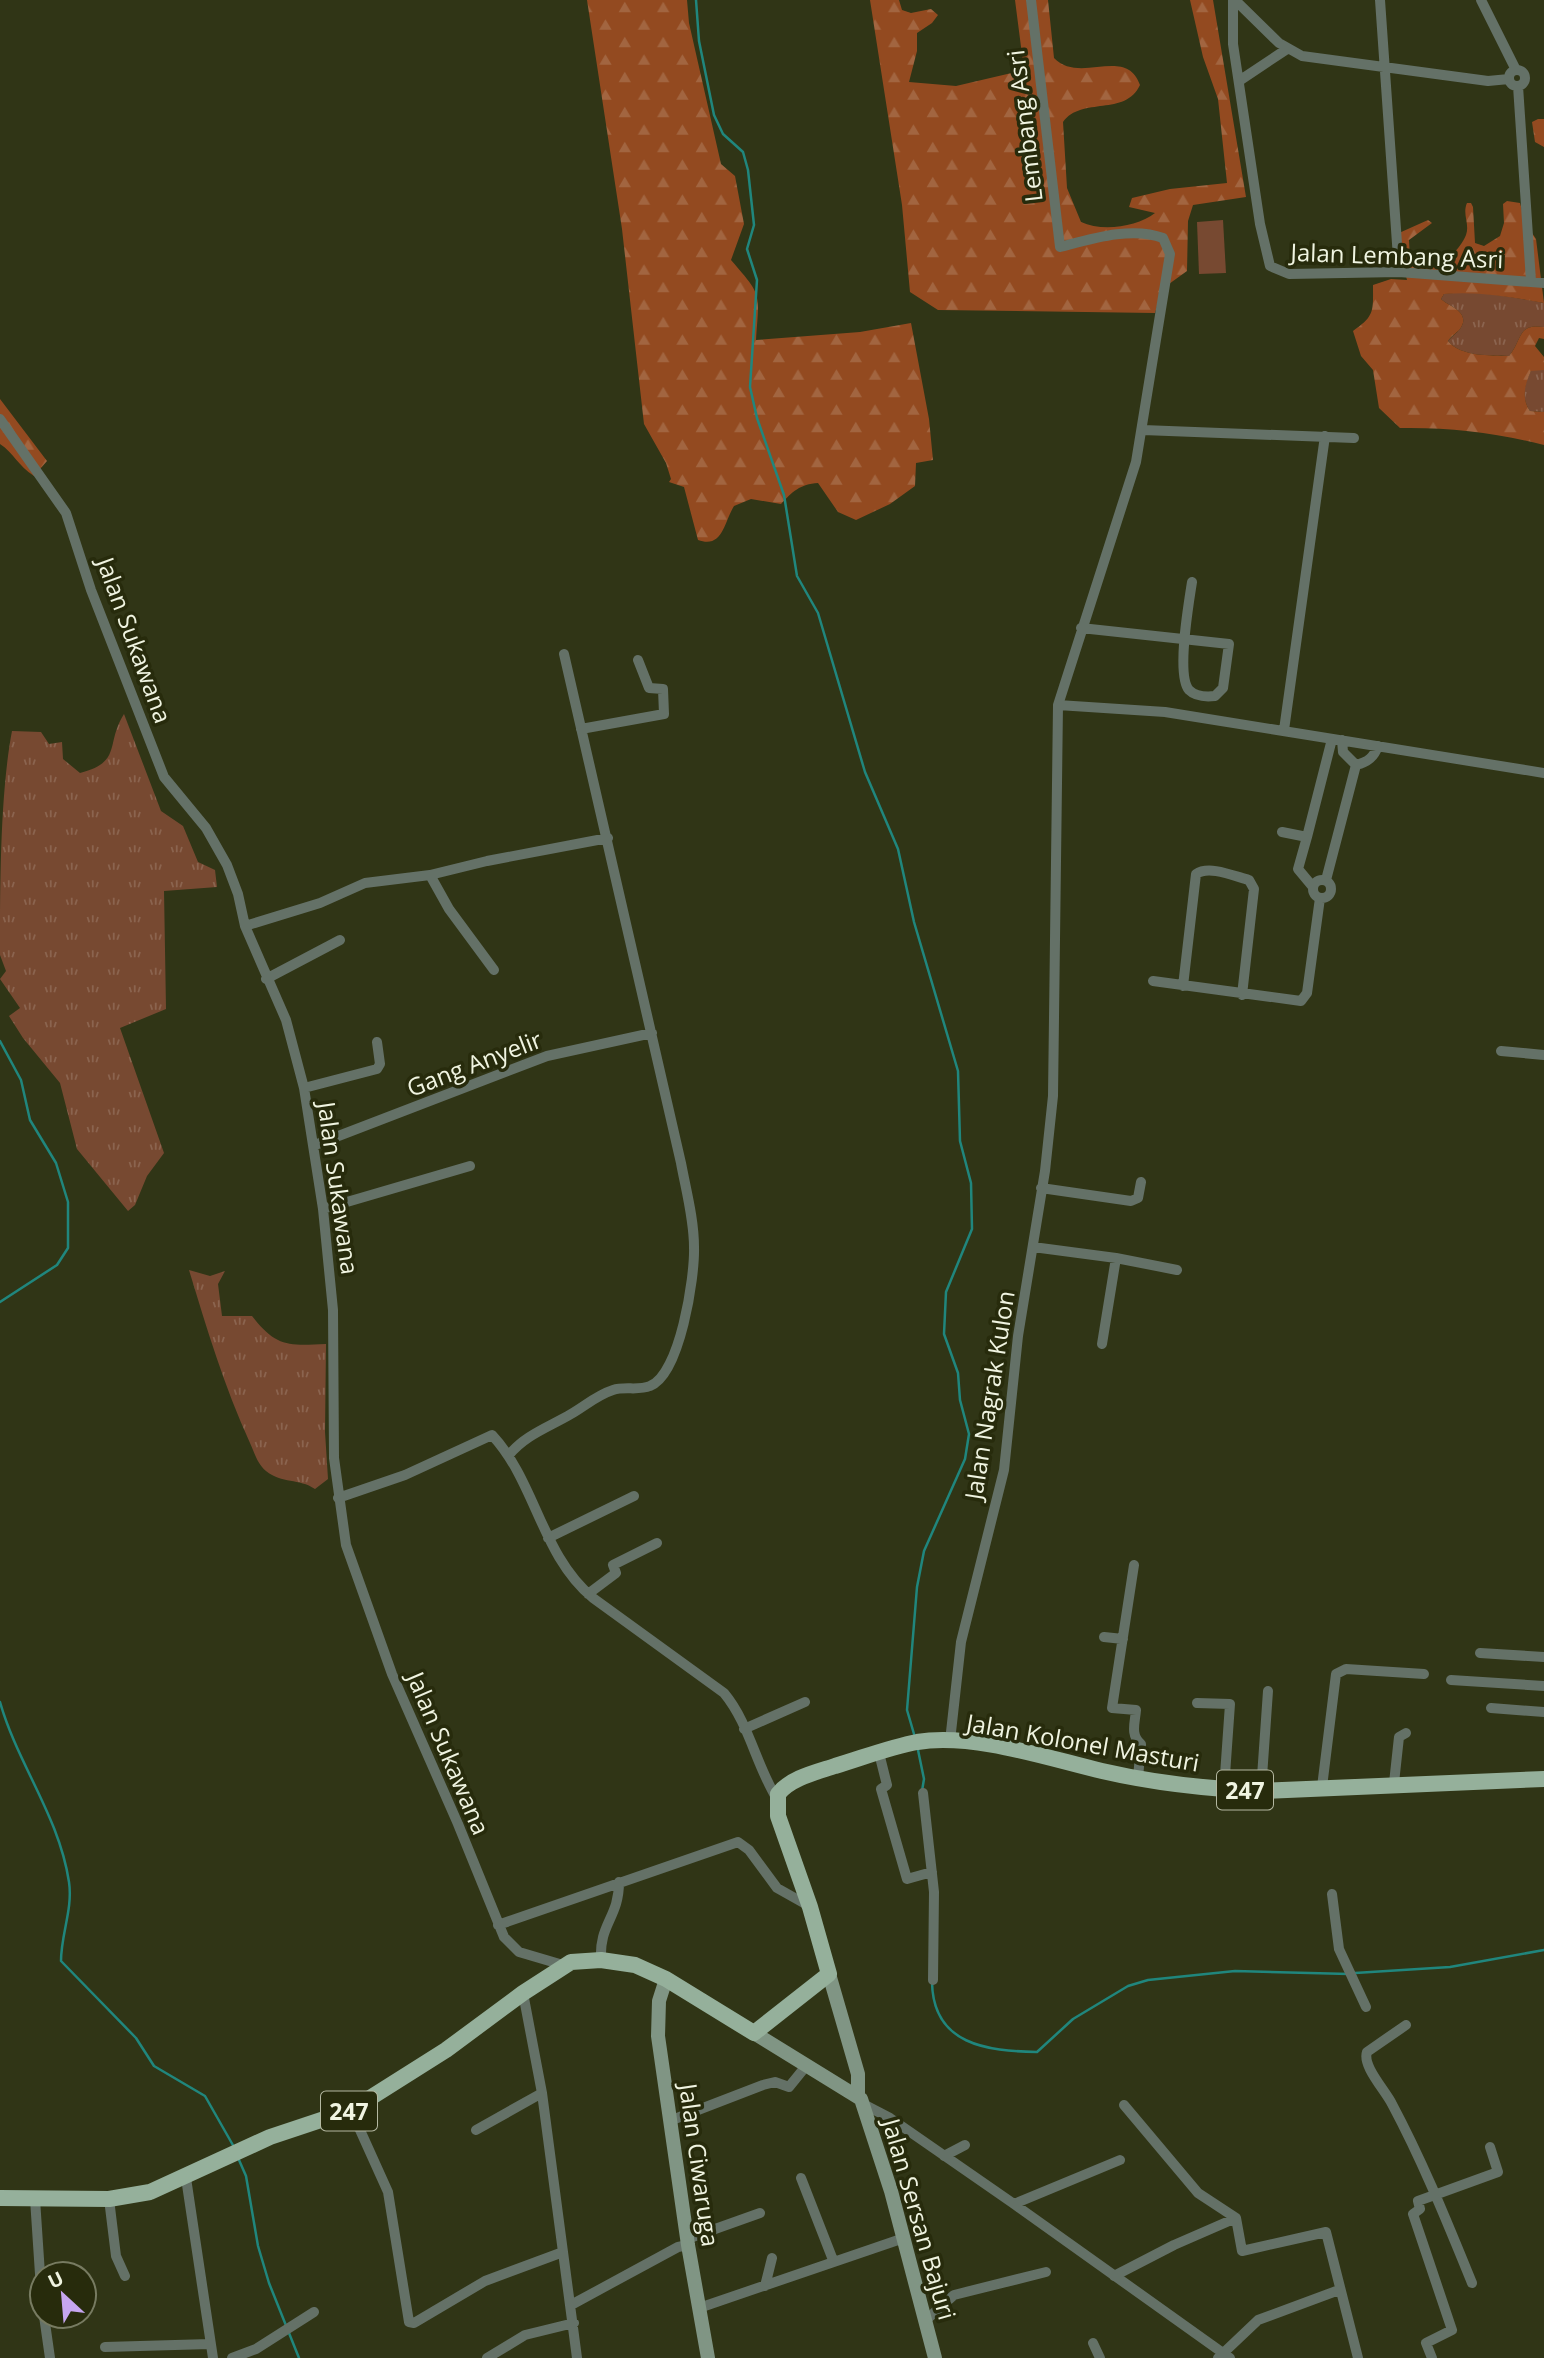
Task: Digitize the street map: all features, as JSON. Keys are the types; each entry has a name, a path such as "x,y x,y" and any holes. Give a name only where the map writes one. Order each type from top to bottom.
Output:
{"main road":[{"name":"Jalan Kolonel Masturi","path":"777,1799 780,1791 793,1782 879,1753 918,1742 950,1741 1013,1750 1138,1778 1224,1789 1261,1791 1394,1783 1544,1779"},
{"path":"754,2033 829,1974 810,1906 778,1816 777,1799"},
{"name":"247","path":"0,2198 109,2199 150,2192 186,2178 270,2137 351,2110 446,2050 563,1965 601,1960 635,1965 666,1979 754,2033"},
{"name":"Jalan Sersan Bajuri","path":"829,1974 858,2074 861,2100 904,2238 935,2358"},
{"name":"Jalan Ciwaruga","path":"666,1979 657,2020 687,2242 708,2358"},
{"name":"Jalan Sersan Bajuri","path":"754,2033 861,2100"}],"street":[{"name":"Lembang Asri","path":"1031,0 1060,247"},
{"path":"1234,0 1233,44 1239,81 1287,49"},
{"path":"1234,0 1287,49 1316,58 1386,65 1488,81 1509,79 1516,69"},
{"path":"1380,0 1399,272"},
{"path":"1481,0 1516,69 1526,76 1524,83 1518,86 1512,84 1509,79"},
{"name":"Jalan Lembang Asri","path":"1239,81 1260,224 1270,266 1289,274 1399,272 1544,283"},
{"path":"1518,86 1531,281"},
{"name":"Jalan Nagrak Kulon","path":"950,1741 959,1651 1004,1470 1018,1336 1051,1117 1058,705 1081,628 1126,500 1143,430 1157,323 1169,273 1167,242 1148,234 1130,233 1060,247"},
{"name":"Jalan Sukawana","path":"0,419 66,513 91,590 164,777 206,828 227,864 238,894 245,926 286,1020 304,1088 323,1209 333,1310 332,1422 338,1498 351,1561 392,1674 458,1824 498,1925 514,1950 563,1965"},
{"path":"1143,430 1354,438"},
{"path":"1284,730 1325,436"},
{"path":"1081,628 1186,638 1230,645 1223,688 1217,695 1198,695 1188,688 1184,670 1186,638 1192,582"},
{"path":"509,1455 527,1437 606,1393 654,1384 664,1375 673,1356 685,1313 695,1246 681,1163 564,654"},
{"path":"581,729 664,713 663,689 649,688 638,660"},
{"path":"1058,705 1165,712 1544,773"},
{"path":"1337,740 1342,752 1356,765"},
{"path":"1337,740 1298,869 1313,887 1313,893 1320,898 1328,896 1331,891 1326,880 1356,765"},
{"path":"1356,765 1366,763 1375,755 1378,746"},
{"path":"1282,832 1307,837"},
{"path":"245,926 320,903 365,883 430,875 608,838"},
{"path":"1183,986 1196,874 1202,870 1218,872 1249,880 1254,889 1242,995"},
{"path":"430,875 449,909 494,970"},
{"path":"1313,887 1320,880 1326,880"},
{"path":"1153,981 1297,1002 1305,999 1320,898"},
{"path":"267,979 340,940"},
{"name":"Gang Anyelir","path":"315,1145 547,1056 652,1033"},
{"path":"304,1088 377,1069 380,1064 377,1042"},
{"path":"1501,1051 1544,1055"},
{"path":"323,1209 470,1166"},
{"path":"1041,1188 1131,1201 1138,1198 1140,1182"},
{"path":"1033,1247 1116,1258 1177,1270"},
{"path":"1101,1343 1116,1258"},
{"path":"338,1498 405,1475 491,1434 509,1455 548,1538 574,1579 588,1594 724,1693 737,1712 765,1781 777,1799"},
{"path":"548,1538 634,1496"},
{"path":"588,1594 616,1573 613,1565 657,1543"},
{"path":"1134,1565 1112,1708 1136,1710 1133,1731 1135,1738 1141,1743 1138,1778"},
{"path":"1104,1637 1124,1639"},
{"path":"1480,1653 1544,1657"},
{"path":"1322,1787 1336,1674 1346,1669 1424,1674"},
{"path":"1451,1680 1544,1686"},
{"path":"1261,1791 1268,1691"},
{"path":"744,1729 805,1702"},
{"path":"1197,1703 1230,1704 1224,1789"},
{"path":"1491,1708 1544,1712"},
{"path":"1394,1783 1399,1737 1406,1733"},
{"path":"879,1753 887,1785 881,1789 907,1879 931,1872"},
{"path":"923,1793 931,1872 933,1980"},
{"path":"498,1925 741,1842 777,1888 810,1906"},
{"path":"601,1960 603,1932 619,1903 619,1882"},
{"path":"1332,1894 1339,1949 1366,2007"},
{"path":"523,1993 542,2093 577,2358"},
{"path":"1406,2025 1365,2056 1436,2193 1472,2283"},
{"path":"671,2120 764,2085 775,2082 789,2087 806,2066"},
{"path":"476,2130 542,2093"},
{"path":"861,2100 1014,2204 1223,2356 1258,2320 1339,2290"},
{"path":"1124,2105 1198,2193 1236,2218 1241,2251 1326,2232 1339,2290 1359,2358"},
{"path":"351,2110 388,2192 409,2322 414,2323 485,2281 563,2252"},
{"path":"944,2156 965,2145"},
{"path":"1432,2358 1426,2343 1452,2330 1413,2214 1420,2209 1418,2201 1498,2172 1490,2147"},
{"path":"1014,2204 1120,2160"},
{"path":"186,2178 213,2358"},
{"path":"801,2178 833,2260"},
{"path":"35,2199 39,2260"},
{"path":"109,2199 118,2262 125,2276"},
{"path":"571,2305 687,2242 760,2213"},
{"path":"1114,2276 1174,2245 1236,2218"},
{"path":"699,2308 833,2260 904,2238"},
{"path":"765,2286 772,2258"},
{"path":"926,2320 954,2295 1046,2272"},
{"path":"232,2358 256,2349 314,2312"},
{"path":"487,2358 525,2335 574,2323"},
{"path":"46,2330 50,2358"},
{"path":"1093,2343 1100,2358"},
{"path":"105,2347 210,2344"}],"green space":[{"path":"587,0 687,0 689,23 721,164 735,176 744,224 731,260 749,281 757,296 756,340 860,332 911,323 929,419 933,460 916,463 915,486 890,504 856,520 838,512 818,483 806,485 797,489 781,504 751,499 734,506 718,537 713,541 698,540 684,487 669,482 671,479 666,463 644,424 622,229"},
{"path":"870,0 899,0 902,10 911,13 931,9 938,15 932,23 917,33 917,51 909,82 956,86 1024,70 1015,0 1048,0 1054,58 1065,65 1076,68 1113,66 1133,73 1140,85 1133,95 1114,104 1081,110 1071,114 1063,122 1067,188 1081,222 1099,227 1119,227 1139,222 1155,213 1129,207 1132,198 1170,189 1227,183 1218,99 1203,57 1190,0 1213,0 1246,197 1193,205 1188,221 1187,271 1162,289 1155,313 938,310 910,292 902,205"},
{"path":"1544,119 1544,147 1535,142 1532,122"},
{"path":"1507,201 1520,203 1526,224 1536,239 1544,303 1470,293 1444,294 1441,299 1458,310 1463,318 1460,329 1448,341 1468,353 1509,356 1525,330 1535,326 1544,327 1544,339 1539,338 1535,346 1544,357 1544,370 1531,371 1525,396 1530,411 1544,412 1544,445 1473,432 1400,428 1379,408 1373,370 1361,356 1353,331 1369,317 1373,285 1391,279 1407,280 1398,246 1399,233 1428,220 1432,223 1409,240 1410,258 1417,264 1434,265 1450,257 1462,243 1467,231 1467,203 1471,203 1473,207 1475,243 1484,246 1500,236 1504,223 1503,204"},
{"path":"1223,220 1226,273 1199,274 1197,222"},
{"path":"1463,292 1544,303 1544,327 1535,326 1525,330 1509,356 1460,350 1448,341 1460,329 1463,318 1458,310 1441,299 1444,294"},
{"path":"1536,368 1544,370 1544,412 1530,411 1525,401 1527,381 1531,371"},
{"path":"0,399 47,461 34,476 0,444"},
{"path":"124,714 161,811 183,826 198,862 215,870 217,887 164,891 166,1009 120,1028 164,1153 147,1176 135,1205 128,1211 77,1149 60,1083 23,1038 9,1016 20,1008 0,979 6,971 0,955 1,871 5,783 12,731 41,732 49,744 62,742 63,759 80,773 93,769 108,757"},
{"path":"189,1270 210,1276 225,1271 218,1284 222,1316 252,1316 268,1334 284,1342 302,1345 326,1344 325,1432 328,1479 315,1489 272,1475 258,1462 224,1379"}],"waterway":[{"path":"696,0 699,41 714,115 723,134 743,152 748,170 754,225 747,249 757,280 750,387 757,418 784,495 797,576 818,613 865,772 898,849 914,922 958,1071 960,1141 971,1183 972,1229 946,1292 944,1334 958,1373 960,1400 969,1434 965,1459 924,1551 917,1587 907,1710 914,1734"},
{"path":"0,1041 21,1080 30,1120 56,1163 68,1202 68,1248 57,1265 0,1302"},
{"path":"0,1702 17,1747 48,1813 64,1858 70,1892 61,1961 136,2038 154,2066 205,2096 234,2147"},
{"path":"918,1750 924,1779 922,1791"},
{"path":"1355,1973 1450,1967 1544,1950"},
{"path":"932,1982 935,2003 952,2032 982,2046 1037,2052 1073,2019 1128,1986 1148,1980 1235,1971 1349,1974"},
{"path":"239,2160 246,2176 258,2246 269,2283 299,2358"}]}
